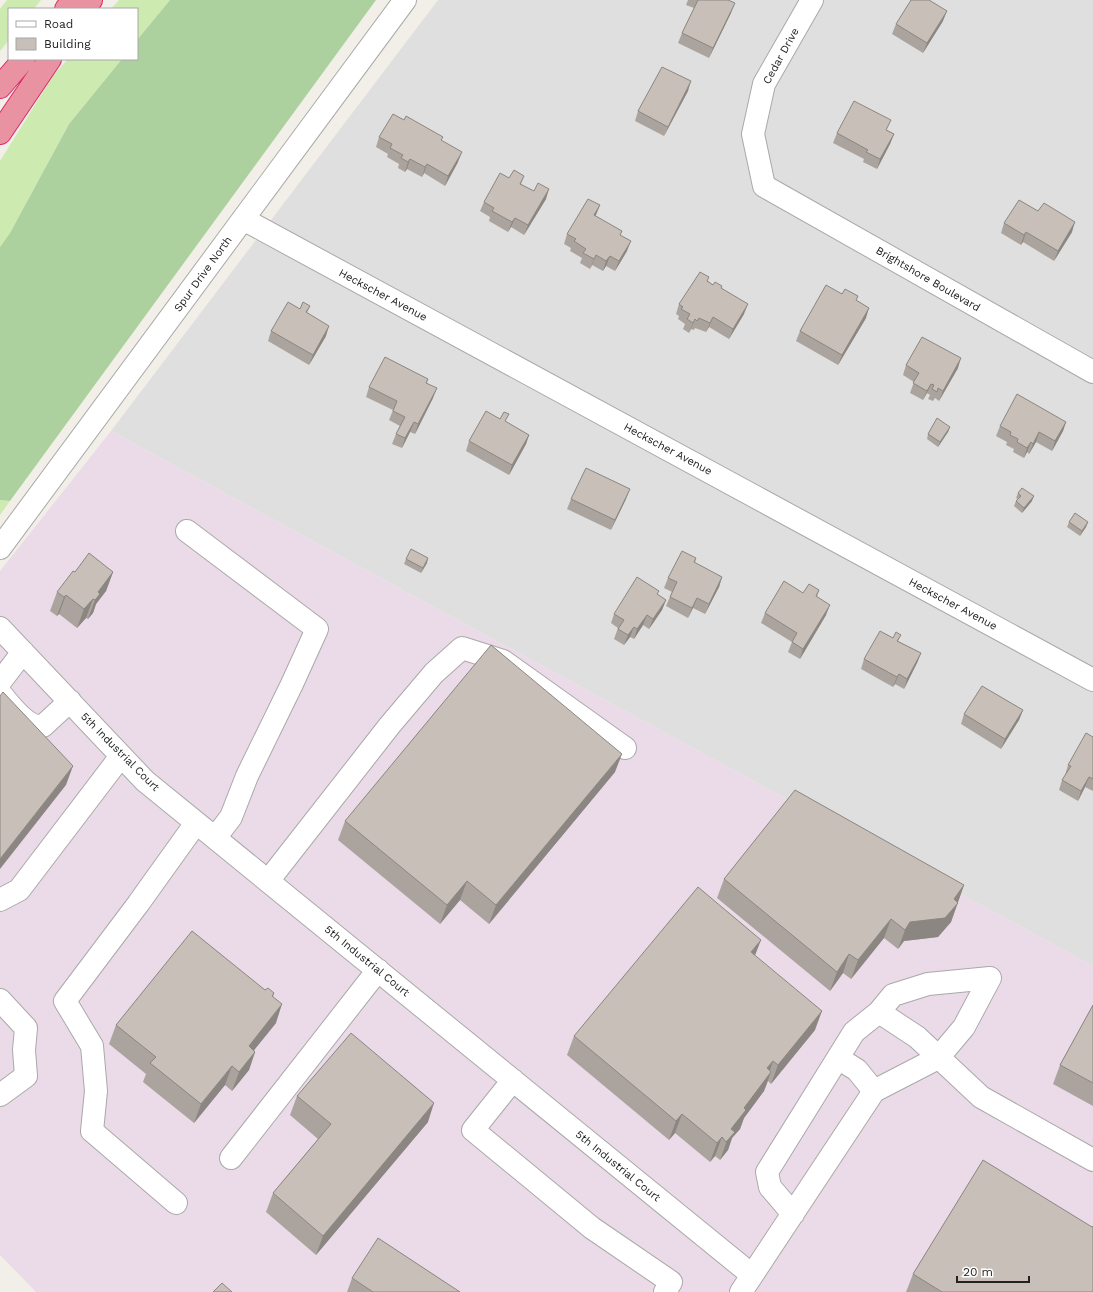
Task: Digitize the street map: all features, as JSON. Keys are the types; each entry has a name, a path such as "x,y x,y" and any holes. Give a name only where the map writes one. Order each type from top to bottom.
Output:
{"highway":[{"path":"67,8 73,0"},
{"path":"0,88 23,60"},
{"path":"0,132 49,60"}],"street":[{"name":"Spur Drive North","path":"0,548 405,0"},
{"name":"Cedar Drive","path":"764,186 753,134 764,84 812,0"},
{"name":"Brightshore Boulevard","path":"764,186 1093,372"},
{"name":"Heckscher Avenue","path":"243,219 1093,680"},
{"path":"187,531 317,629 247,776 231,817 215,838"},
{"name":"5th Industrial Court","path":"0,628 145,781 513,1080 746,1284 874,1091 938,1058"},
{"path":"268,881 390,725 434,674 462,648 503,661 625,748"},
{"path":"0,682 23,652"},
{"path":"0,693 28,723 37,727 43,726 70,702"},
{"path":"0,900 19,890 121,756"},
{"path":"176,1203 92,1131 96,1091 92,1046 64,1001 138,904 196,823"},
{"path":"231,1158 378,970"},
{"path":"793,1214 770,1187 767,1172 854,1032 879,1012 893,995 928,984 990,978 964,1027 938,1058"},
{"path":"0,1000 26,1028 24,1050 26,1076 0,1095"},
{"path":"879,1012 917,1037 981,1097 1093,1160"},
{"path":"838,1058 857,1070 874,1091"},
{"path":"513,1080 473,1130 592,1228 671,1282 665,1292"}],"shaded area":[{"path":"438,0 1093,0 1093,966 111,431"},
{"path":"111,431 1093,966 1093,1292 36,1292 0,1255 0,571"}],"green space":[{"path":"7,0 41,0 35,8 8,8 8,41 0,51 0,9"},
{"path":"119,0 170,0 138,39 138,8 112,8"},
{"path":"170,0 376,0 10,501 0,500 0,247 10,233 69,124 121,60 138,60 138,39"},
{"path":"67,60 121,60 69,124 10,233 0,247 0,161 53,76"},
{"path":"0,500 10,501 0,515"}],"building":[{"path":"698,0 728,0 735,3 713,48 682,33"},
{"path":"911,0 929,0 947,11 927,43 896,24"},
{"path":"662,67 691,81 668,127 638,111"},
{"path":"854,101 891,120 886,130 894,134 880,159 866,152 868,150 837,133"},
{"path":"393,114 404,120 406,116 443,137 441,140 462,152 448,176 427,164 425,167 410,159 408,162 401,158 403,155 390,148 392,144 379,137"},
{"path":"514,170 524,176 520,184 534,191 538,183 549,189 528,225 515,218 512,222 492,211 494,208 484,202 500,173 509,178"},
{"path":"588,199 600,205 594,215 622,231 620,235 631,241 619,261 610,256 606,261 596,255 594,259 583,253 586,249 574,241 576,239 567,234"},
{"path":"1019,200 1038,211 1044,203 1075,222 1058,251 1026,232 1024,235 1004,223"},
{"path":"700,272 709,277 707,281 713,285 715,282 722,286 721,288 748,304 733,329 713,317 710,323 699,318 697,321 695,319 693,323 687,319 690,314 681,309 683,307 679,304"},
{"path":"826,285 842,294 845,289 858,296 856,300 869,308 842,355 800,331"},
{"path":"288,302 300,309 303,302 310,306 306,312 329,326 313,355 271,331"},
{"path":"922,337 961,358 943,391 938,388 937,392 932,389 934,385 931,384 927,391 913,383 919,373 906,365"},
{"path":"385,357 428,379 426,383 437,388 418,424 414,422 405,438 396,434 405,417 393,411 397,401 369,387"},
{"path":"1017,394 1066,422 1055,441 1039,432 1033,444 1031,442 1027,448 1017,442 1018,439 1010,435 1011,432 1000,426"},
{"path":"486,411 500,419 504,412 509,414 505,421 529,435 512,465 469,441"},
{"path":"937,418 950,427 940,442 928,434"},
{"path":"586,468 630,489 615,520 571,499"},
{"path":"1022,488 1034,496 1024,508 1016,501 1021,496 1018,493"},
{"path":"1075,513 1088,522 1082,531 1069,522"},
{"path":"411,549 428,558 423,568 406,559"},
{"path":"682,551 696,558 694,562 722,577 709,604 697,598 692,608 670,597 677,582 668,578"},
{"path":"89,553 113,572 98,592 100,594 84,609 66,595 64,597 57,592 73,571 75,572"},
{"path":"637,577 659,591 657,594 666,600 653,619 647,615 637,629 634,627 628,635 618,629 624,620 614,614"},
{"path":"784,581 803,593 809,584 819,590 816,596 830,605 803,649 792,642 797,633 765,613"},
{"path":"880,631 893,638 896,632 901,635 897,641 921,653 907,679 899,674 897,677 864,659"},
{"path":"491,645 622,754 496,905 467,881 447,905 345,821"},
{"path":"982,686 1023,710 1005,739 964,714"},
{"path":"3,692 73,766 0,859 0,696"},
{"path":"1086,733 1093,737 1093,779 1089,777 1081,791 1062,780 1071,766 1068,765"},
{"path":"795,790 964,885 954,899 958,903 945,918 910,922 905,930 891,919 858,960 849,954 837,972 724,879"},
{"path":"698,887 761,940 751,952 822,1011 778,1065 773,1061 767,1068 771,1072 744,1108 746,1110 731,1129 735,1132 726,1142 722,1137 717,1143 682,1114 676,1121 574,1036"},
{"path":"192,931 265,990 268,988 274,993 272,996 282,1004 249,1046 255,1052 239,1072 232,1066 201,1104 150,1063 156,1057 116,1025"},
{"path":"1093,1005 1093,1083 1060,1065"},
{"path":"351,1033 434,1103 323,1236 273,1193 331,1124 297,1096"},
{"path":"983,1160 1092,1227 1093,1226 1093,1292 942,1292 913,1274"},
{"path":"378,1238 460,1292 373,1292 352,1278"},
{"path":"222,1283 232,1292 213,1292"}]}
